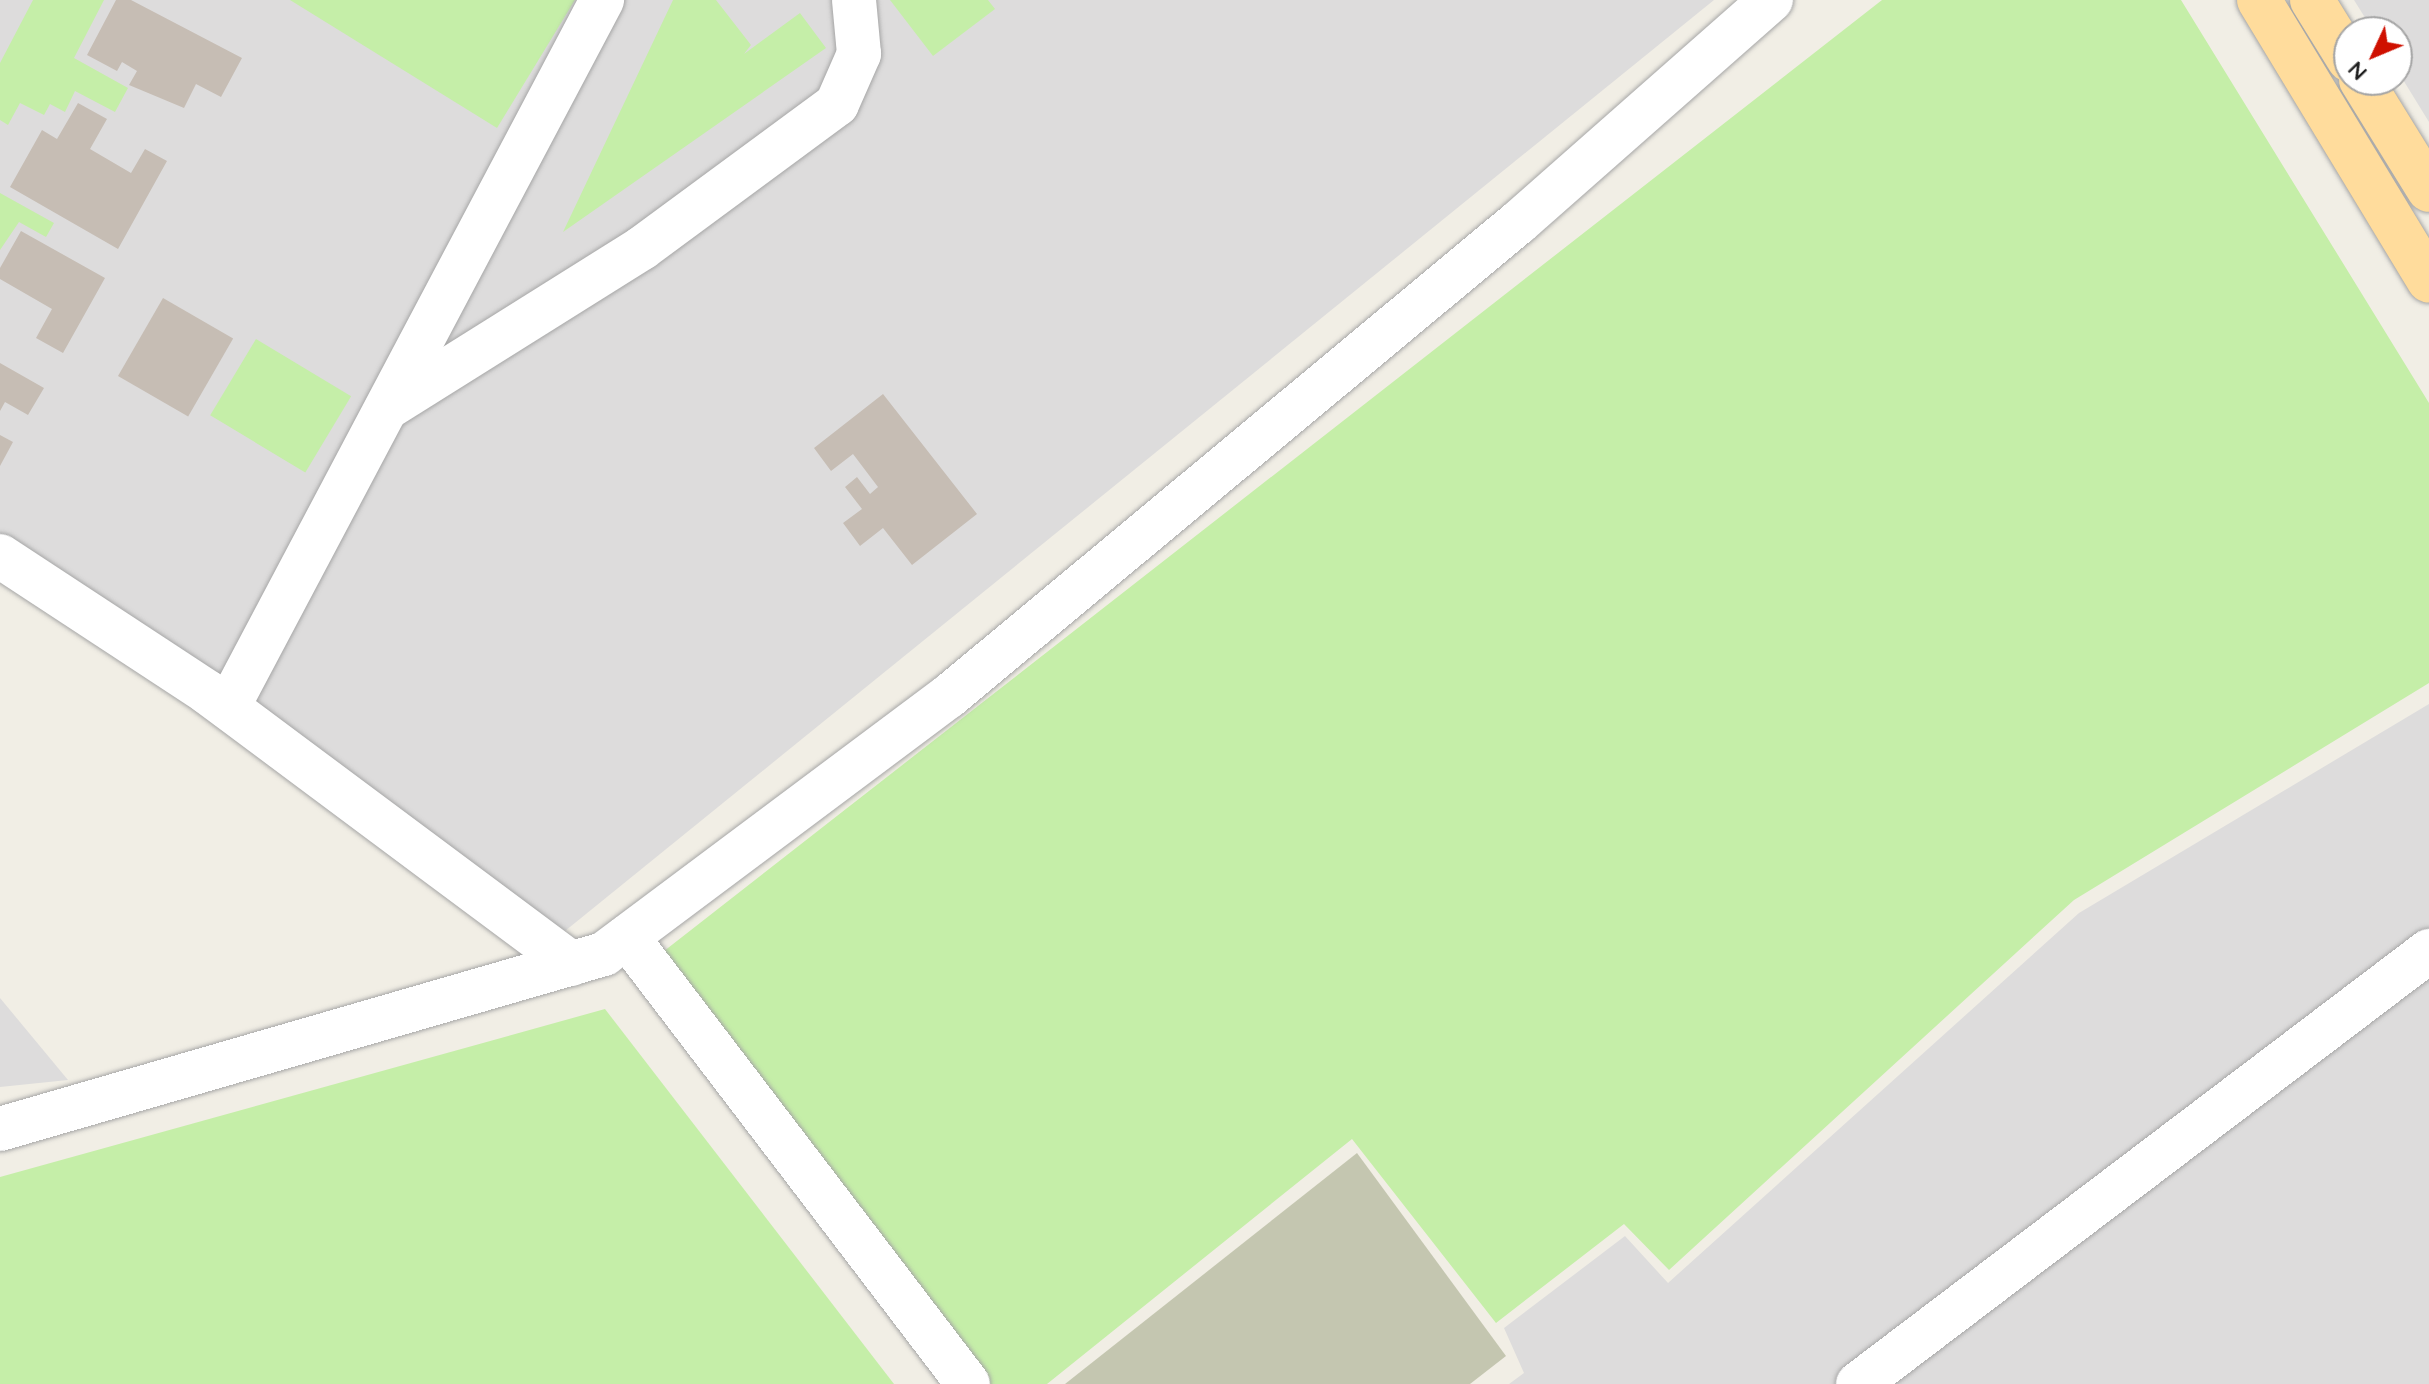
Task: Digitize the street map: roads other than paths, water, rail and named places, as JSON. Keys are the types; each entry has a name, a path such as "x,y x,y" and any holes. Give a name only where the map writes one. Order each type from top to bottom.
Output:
{"main road":[{"path":"2259,0 2429,281"},
{"path":"2312,0 2333,34"},
{"path":"2371,96 2429,190"}],"street":[{"path":"228,707 602,0"},
{"path":"385,409 642,248 837,104 859,54 854,0"},
{"path":"0,1129 604,954 949,696 1519,222 1771,0"},
{"path":"0,556 228,707 572,964"},
{"path":"627,937 968,1384"},
{"path":"1858,1384 2429,951"}]}
